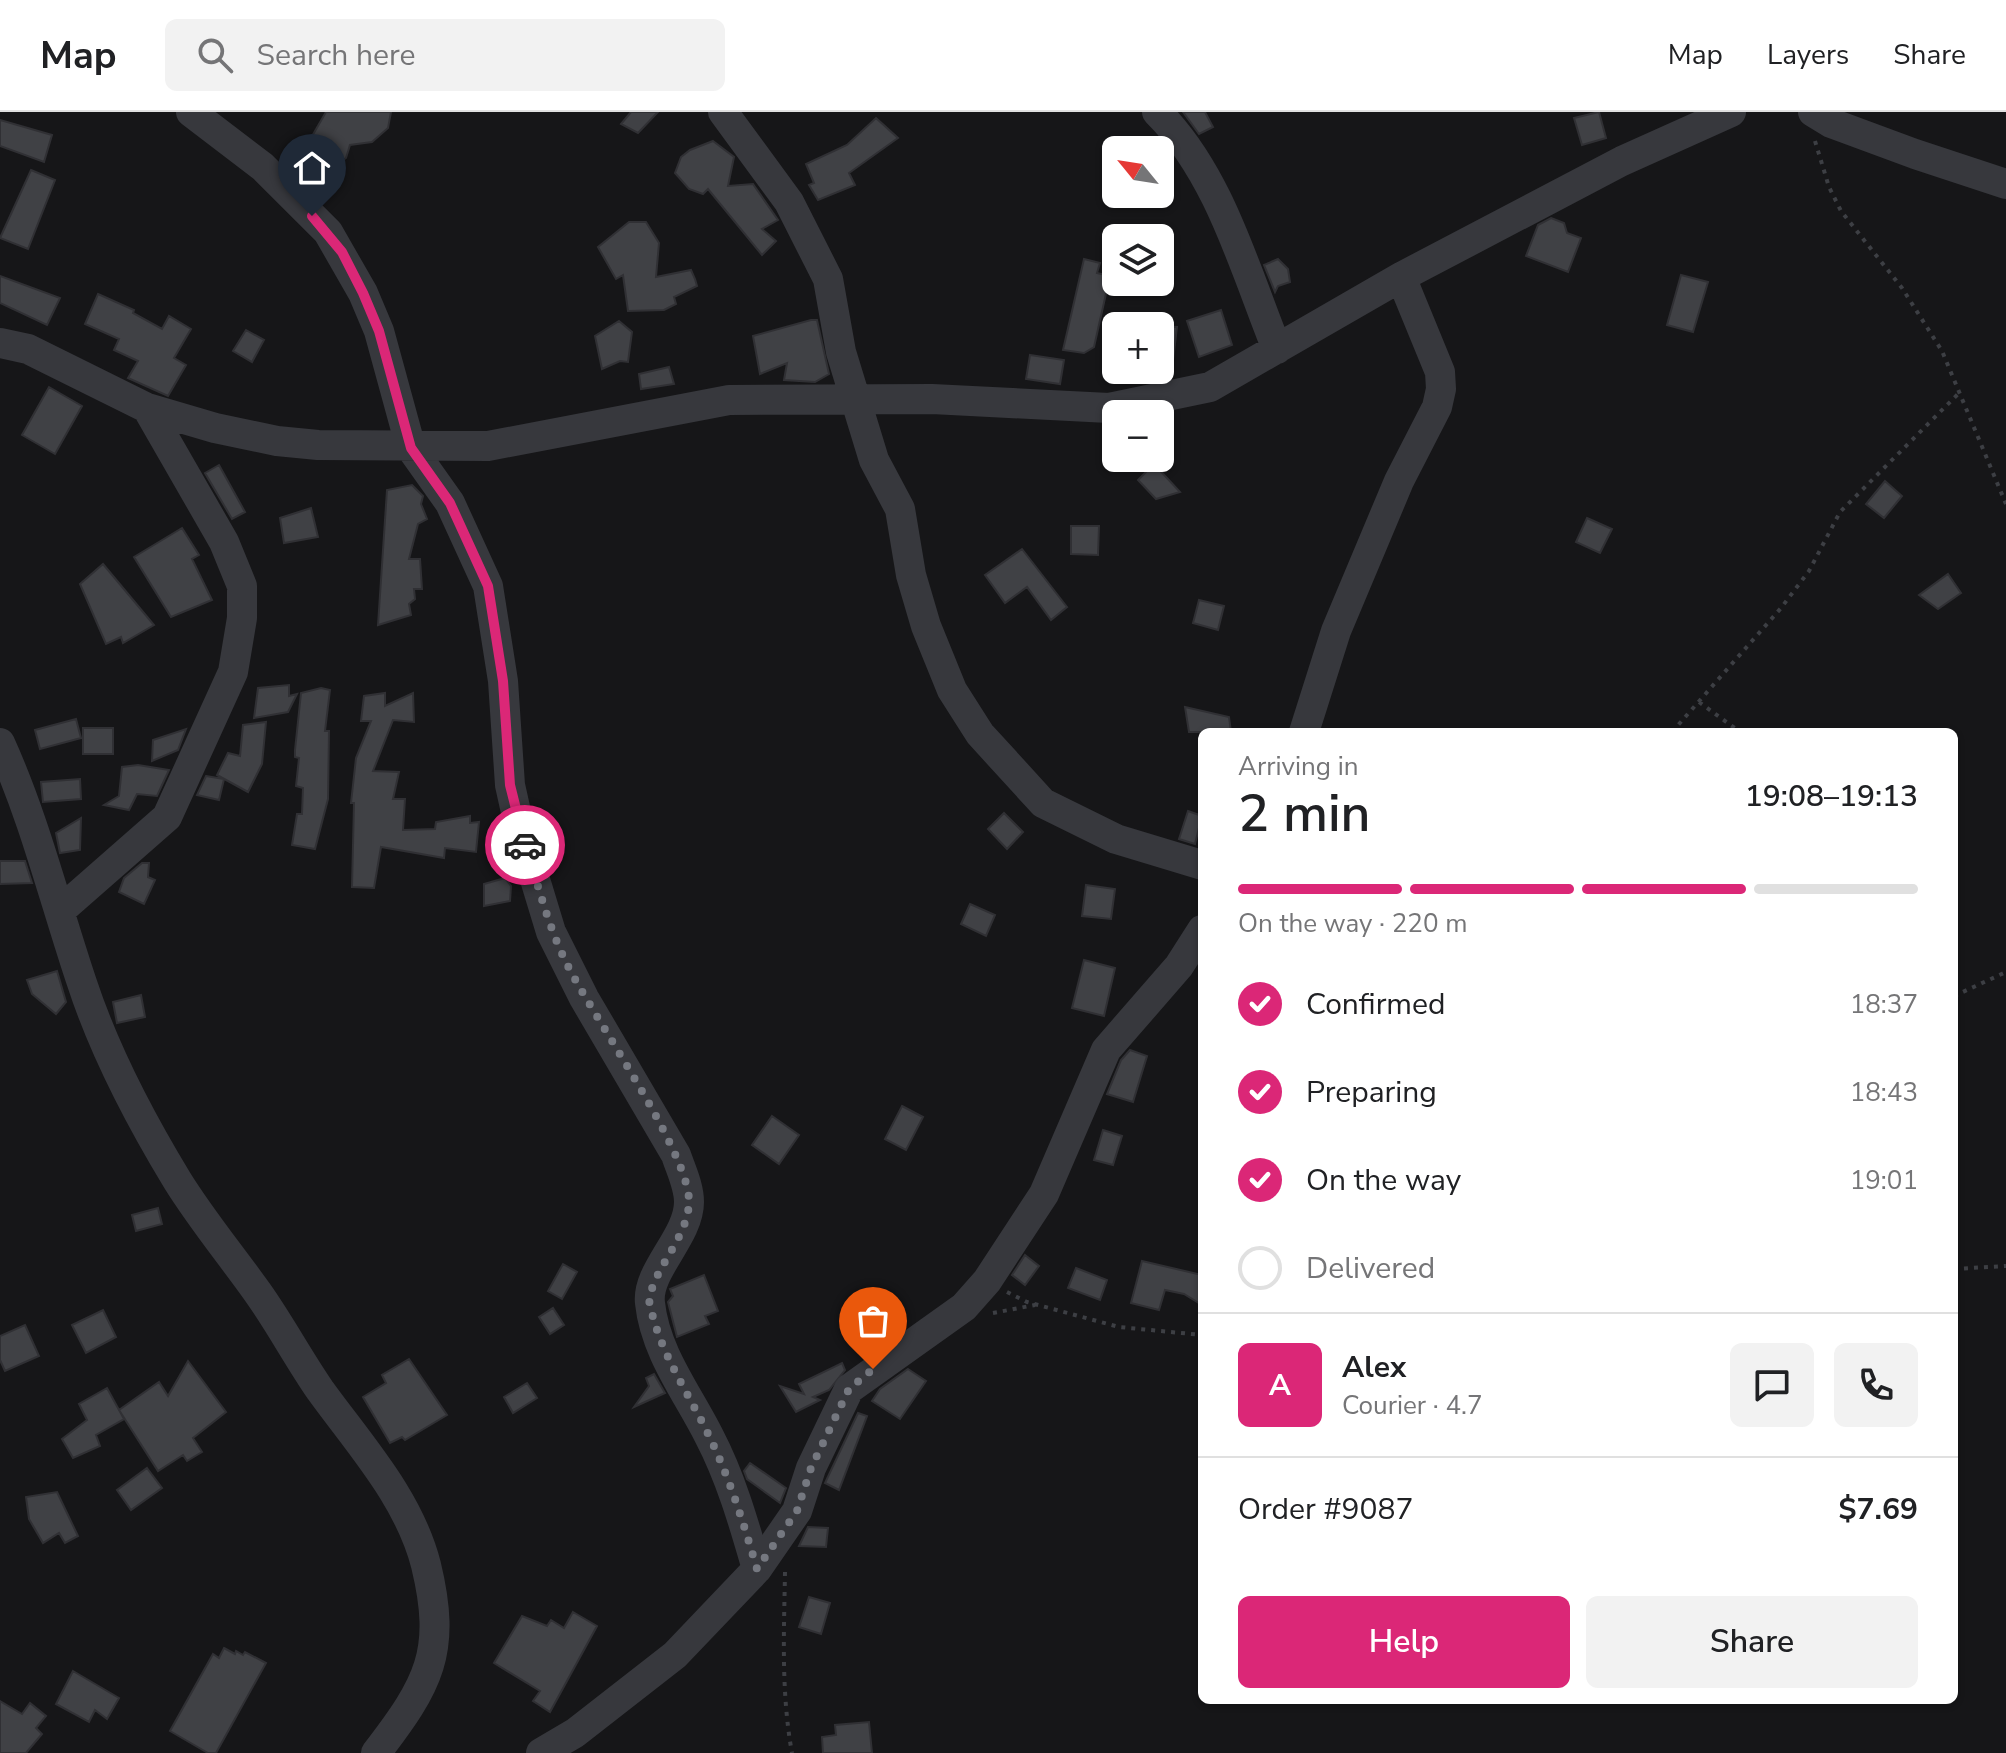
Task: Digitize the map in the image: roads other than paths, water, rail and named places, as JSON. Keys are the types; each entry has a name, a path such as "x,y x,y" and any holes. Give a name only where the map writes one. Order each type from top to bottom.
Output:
{"street":[{"path":"191,112 263,167 328,232 342,252 379,331 411,448 450,503 488,586 503,681 510,785 520,830 551,932 584,998 670,1144 686,1183 689,1202 686,1220 649,1300 667,1360 711,1438 730,1484 757,1569"},
{"path":"723,112 789,202 828,279 841,352 854,399 874,460 900,509 911,575 926,626 952,690 980,734 1043,803 1116,839 1198,864"},
{"path":"1157,112 1172,127 1210,187 1277,349"},
{"path":"0,343 28,349 147,408 277,441 411,448 488,446 729,400 854,399 1109,408 1210,387 1401,277 1622,161 1731,112"},
{"path":"1813,113 1915,154 2006,184"},
{"path":"1305,728 1336,631 1399,481 1437,407 1441,389 1440,372 1401,277"},
{"path":"61,910 167,817 233,672 242,618 242,586 224,542 147,408"},
{"path":"0,743 61,910 88,999 144,1120 177,1180 259,1295 315,1383 377,1465 405,1513 425,1561 434,1602 434,1656 426,1679 376,1753"},
{"path":"541,1753 575,1733 675,1655 757,1569 797,1511 811,1468 849,1389 964,1307 987,1281 1044,1194 1106,1050 1179,966 1198,936"}]}
